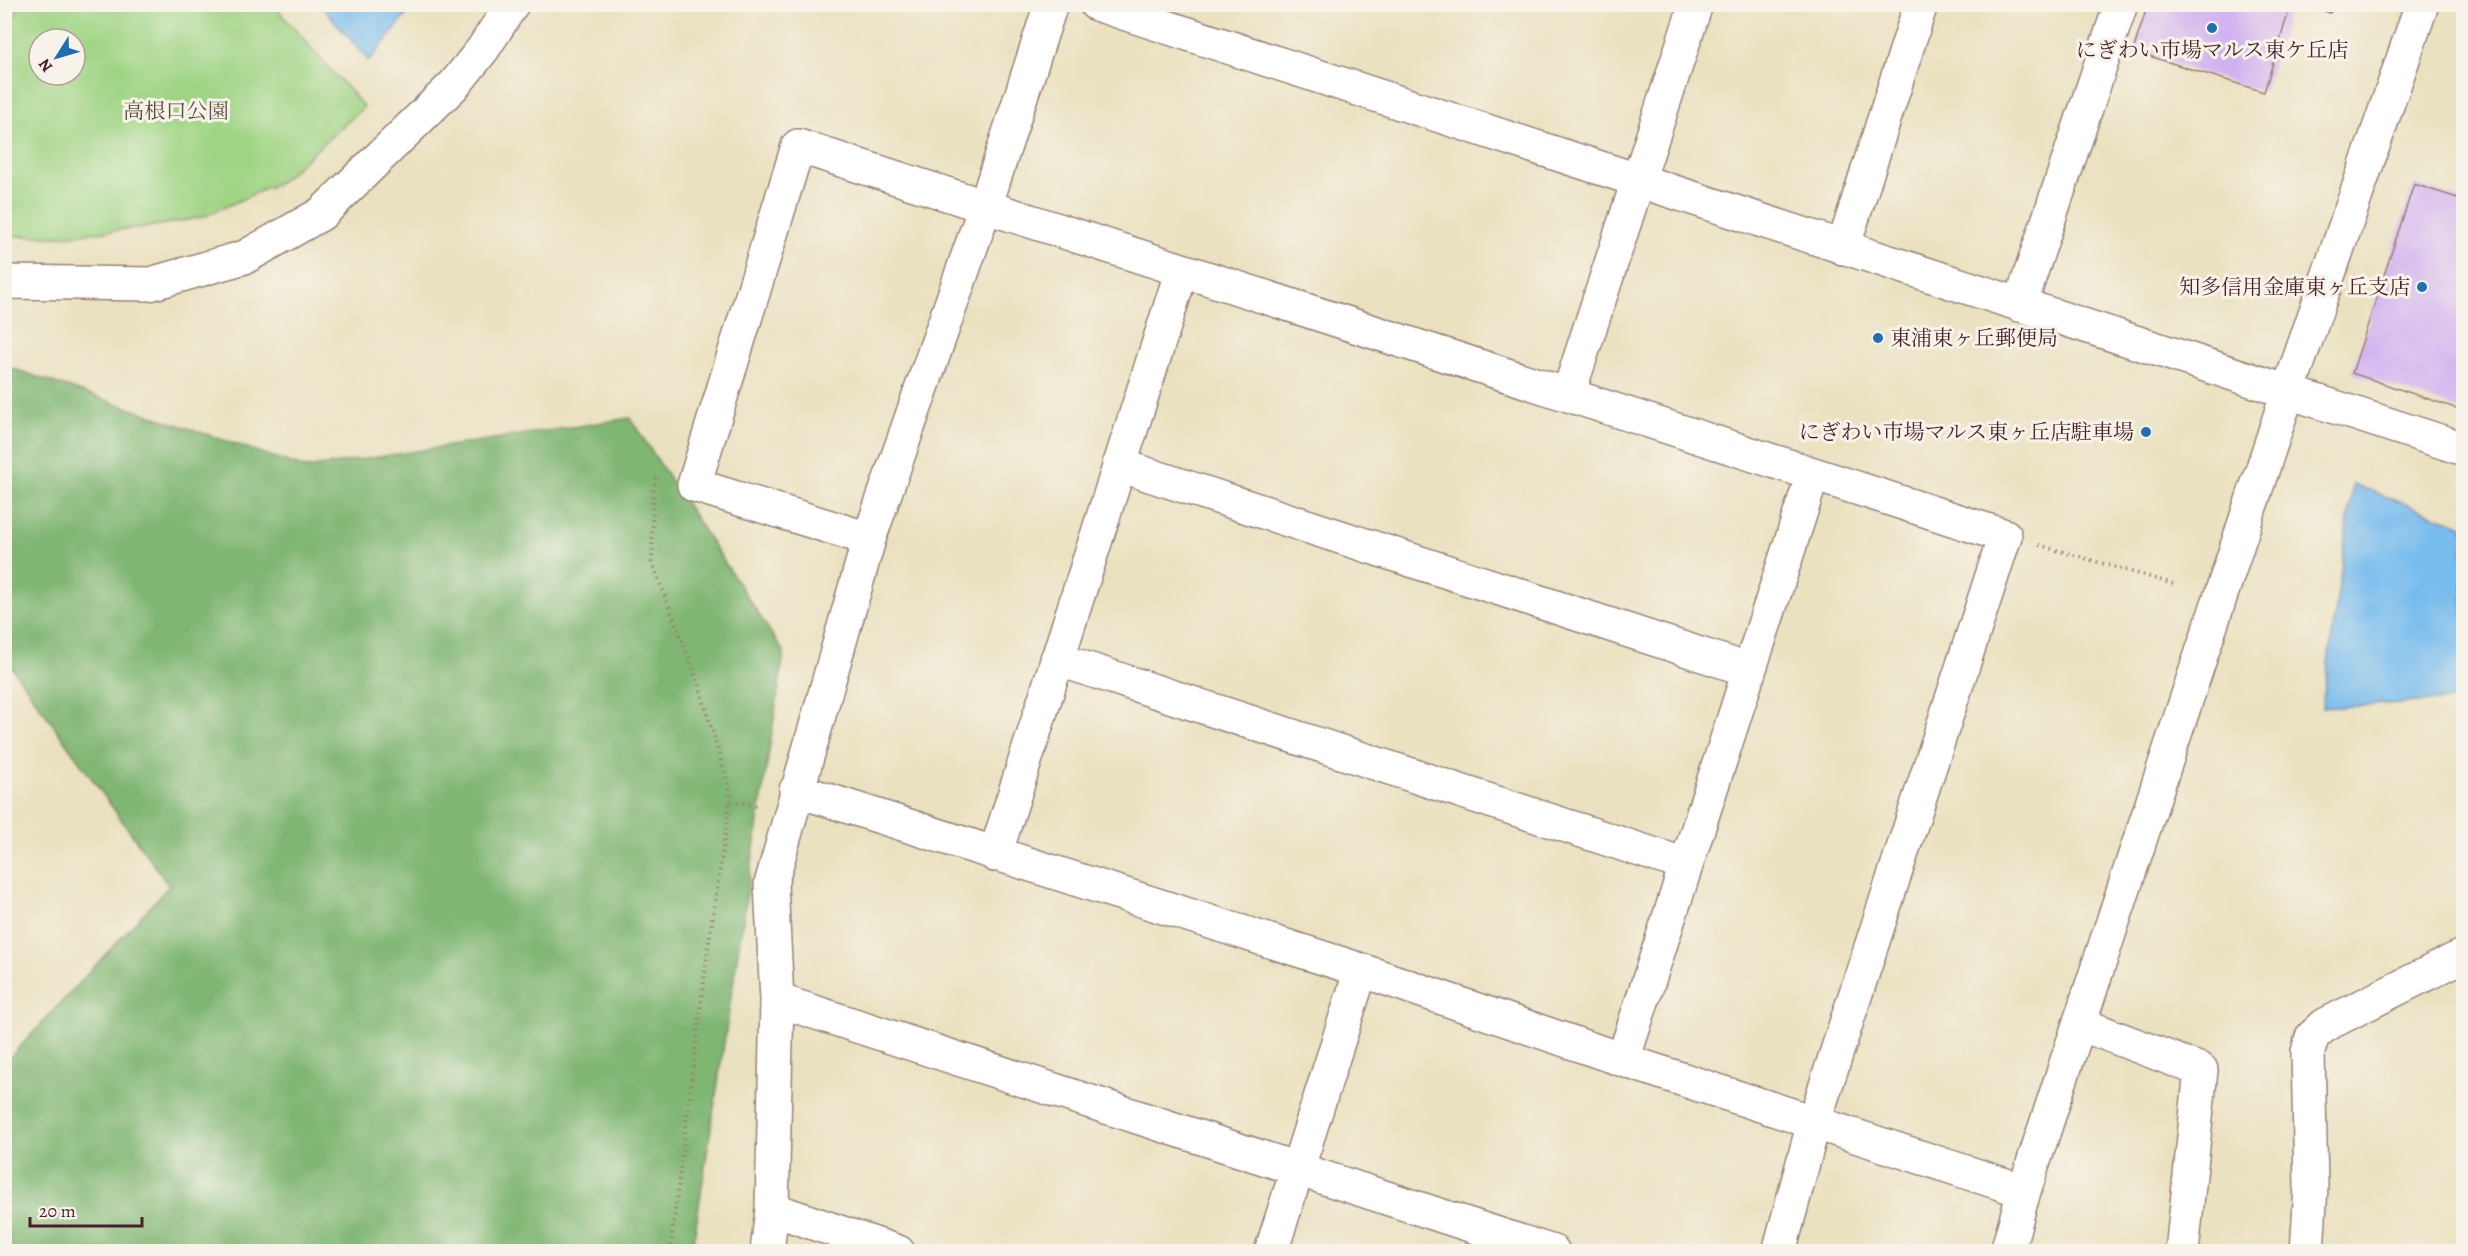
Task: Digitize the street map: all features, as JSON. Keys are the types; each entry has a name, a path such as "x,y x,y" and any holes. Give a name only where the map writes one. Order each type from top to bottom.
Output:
{"street":[{"path":"4,282 150,284 245,257 321,214 455,84 483,49 512,4"},
{"path":"767,1251 772,1209 777,1000 771,884 869,539 985,207 1051,4"},
{"path":"1096,4 2463,449"},
{"path":"1568,395 1696,4"},
{"path":"1843,248 1921,4"},
{"path":"2020,305 2121,4"},
{"path":"2007,1251 2024,1191 2288,392 2422,4"},
{"path":"869,539 694,485 798,146 2006,536 1814,1122 1779,1251"},
{"path":"994,855 1182,270"},
{"path":"1119,465 1749,670"},
{"path":"1623,1060 1813,474"},
{"path":"1057,659 1686,865"},
{"path":"793,801 994,855 1361,970 1623,1060 2024,1191"},
{"path":"2307,1251 2311,1186 2308,1052 2312,1037 2325,1025 2463,955"},
{"path":"1271,1251 1361,970"},
{"path":"777,1000 1553,1251"},
{"path":"2080,1024 2201,1070 2182,1251"},
{"path":"772,1209 898,1251"}],"path":[{"path":"670,1251 708,948 730,801 730,791 699,685 652,562 653,491 658,474 694,485"},
{"path":"2006,536 2177,585"},
{"path":"730,801 793,801"}],"green space":[{"name":"高根口公園","path":"21,5 273,5 364,107 280,182 203,217 154,226 63,236 5,236 5,29"},
{"path":"5,366 306,468 630,418 784,653 692,1251 5,1251 5,1063 169,886 5,658"}],"water":[{"path":"321,5 414,5 369,61"},
{"path":"2353,484 2463,526 2463,699 2322,708"}],"building":[{"name":"にぎわい市場マルス東ケ丘店","path":"2148,4 2291,4 2264,92 2133,51"},
{"name":"にぎわい市場マルス東ケ丘店","path":"2304,4 2333,4 2330,13"},
{"name":"知多信用金庫東ヶ丘支店","path":"2414,184 2464,200 2464,411 2352,373"}],"place":[{"name":"にぎわい市場マルス東ケ丘店","path":"2212,28"},
{"name":"知多信用金庫東ヶ丘支店","path":"2422,287"},
{"name":"東浦東ヶ丘郵便局","path":"1878,338"},
{"name":"にぎわい市場マルス東ヶ丘店駐車場","path":"2146,432"}]}
